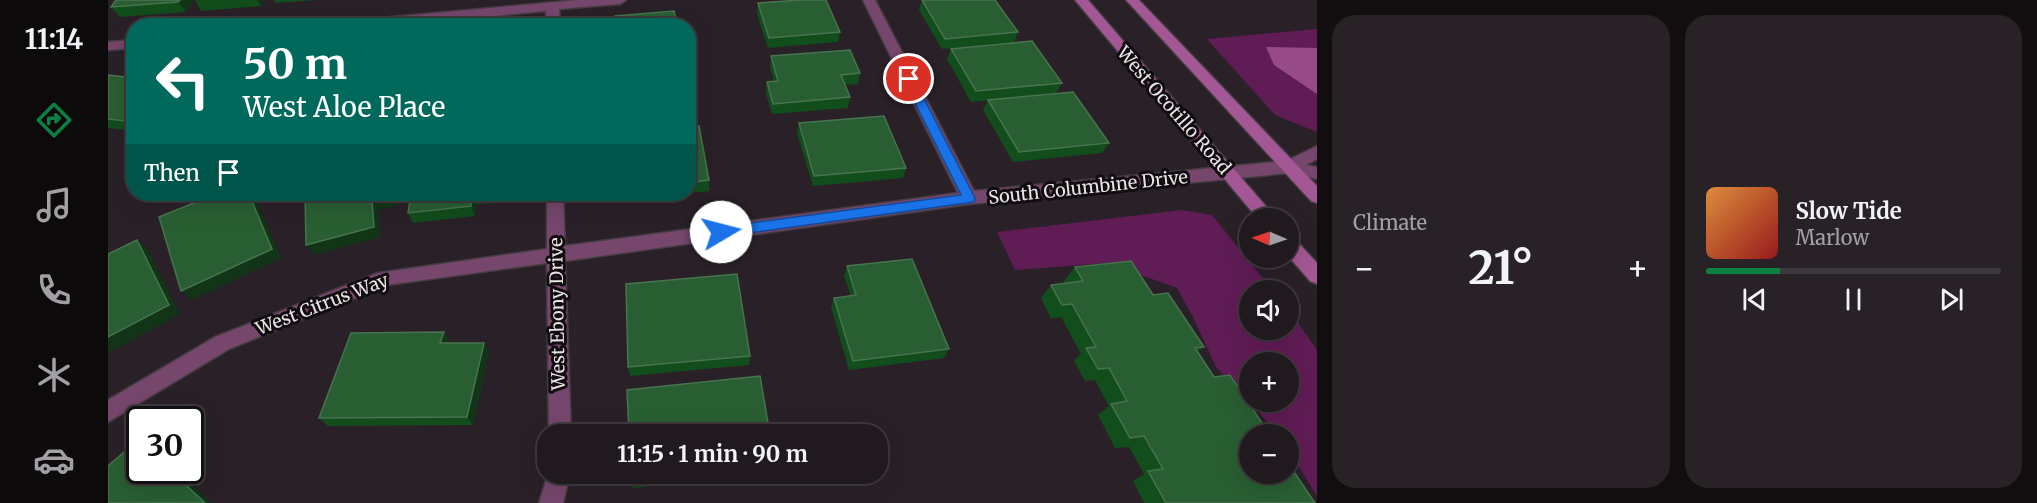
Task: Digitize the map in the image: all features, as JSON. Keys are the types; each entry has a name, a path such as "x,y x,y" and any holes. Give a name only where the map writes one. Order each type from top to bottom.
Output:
{"main road":[{"name":"West Ocotillo Road","path":"1081,0 1259,208"},
{"path":"1132,0 1317,197"},
{"path":"1299,256 1317,276"}],"street":[{"path":"423,18 620,0"},
{"path":"869,0 969,198"},
{"path":"553,6 553,18"},
{"path":"108,46 126,45"},
{"path":"1289,167 1317,152"},
{"path":"1289,167 1317,173"},
{"name":"South Columbine Drive","path":"556,254 969,198 1289,167"},
{"name":"West Ebony Drive","path":"555,201 560,424"},
{"name":"West Citrus Way","path":"108,412 222,343 385,278 556,254"},
{"path":"551,503 556,484"}],"shaded area":[{"path":"1317,29 1317,132 1275,115 1207,39"},
{"path":"1266,47 1317,48 1317,94 1274,65"},
{"path":"1182,210 1212,215 1239,249 1239,268 1255,268 1264,280 1239,280 1239,340 1299,340 1299,324 1317,350 1317,496 1299,467 1299,424 1269,424 1258,412 1299,412 1299,352 1239,352 1239,391 1216,367 1177,288 1107,263 1015,270 997,232"}],"building":[{"path":"116,0 180,0 111,7"},
{"path":"826,0 840,32 769,38 758,3"},
{"path":"922,0 995,0 1018,32 945,39"},
{"path":"674,11 675,18 615,18 615,16"},
{"path":"1032,41 1062,83 976,91 951,49"},
{"path":"850,50 860,73 841,75 850,97 773,104 767,82 778,81 771,56"},
{"path":"108,75 126,77 126,121 108,119"},
{"path":"1073,92 1109,143 1019,152 988,100"},
{"path":"884,116 906,168 814,176 799,123"},
{"path":"696,126 699,126 709,180 696,182"},
{"path":"199,201 252,201 272,249 181,291 159,217"},
{"path":"305,201 372,201 374,227 306,245"},
{"path":"410,201 471,201 471,206 408,213"},
{"path":"137,240 169,305 108,337 108,254"},
{"path":"912,259 949,349 853,361 834,298 856,295 847,266"},
{"path":"1131,261 1153,295 1168,293 1204,347 1195,348 1214,377 1230,375 1239,388 1239,412 1255,412 1263,424 1239,424 1239,484 1299,484 1299,479 1315,503 1166,503 1148,471 1163,469 1144,436 1130,438 1111,404 1127,401 1109,368 1098,369 1086,348 1096,347 1072,304 1062,305 1051,285 1083,281 1075,267"},
{"path":"737,274 750,356 628,367 626,284"},
{"path":"444,332 440,343 484,343 467,417 319,418 351,333"},
{"path":"760,376 768,424 629,424 627,390"},
{"path":"126,450 126,484 185,484 205,503 108,503 108,466"}],"route":[{"path":"721,232 969,198 909,79"}]}
